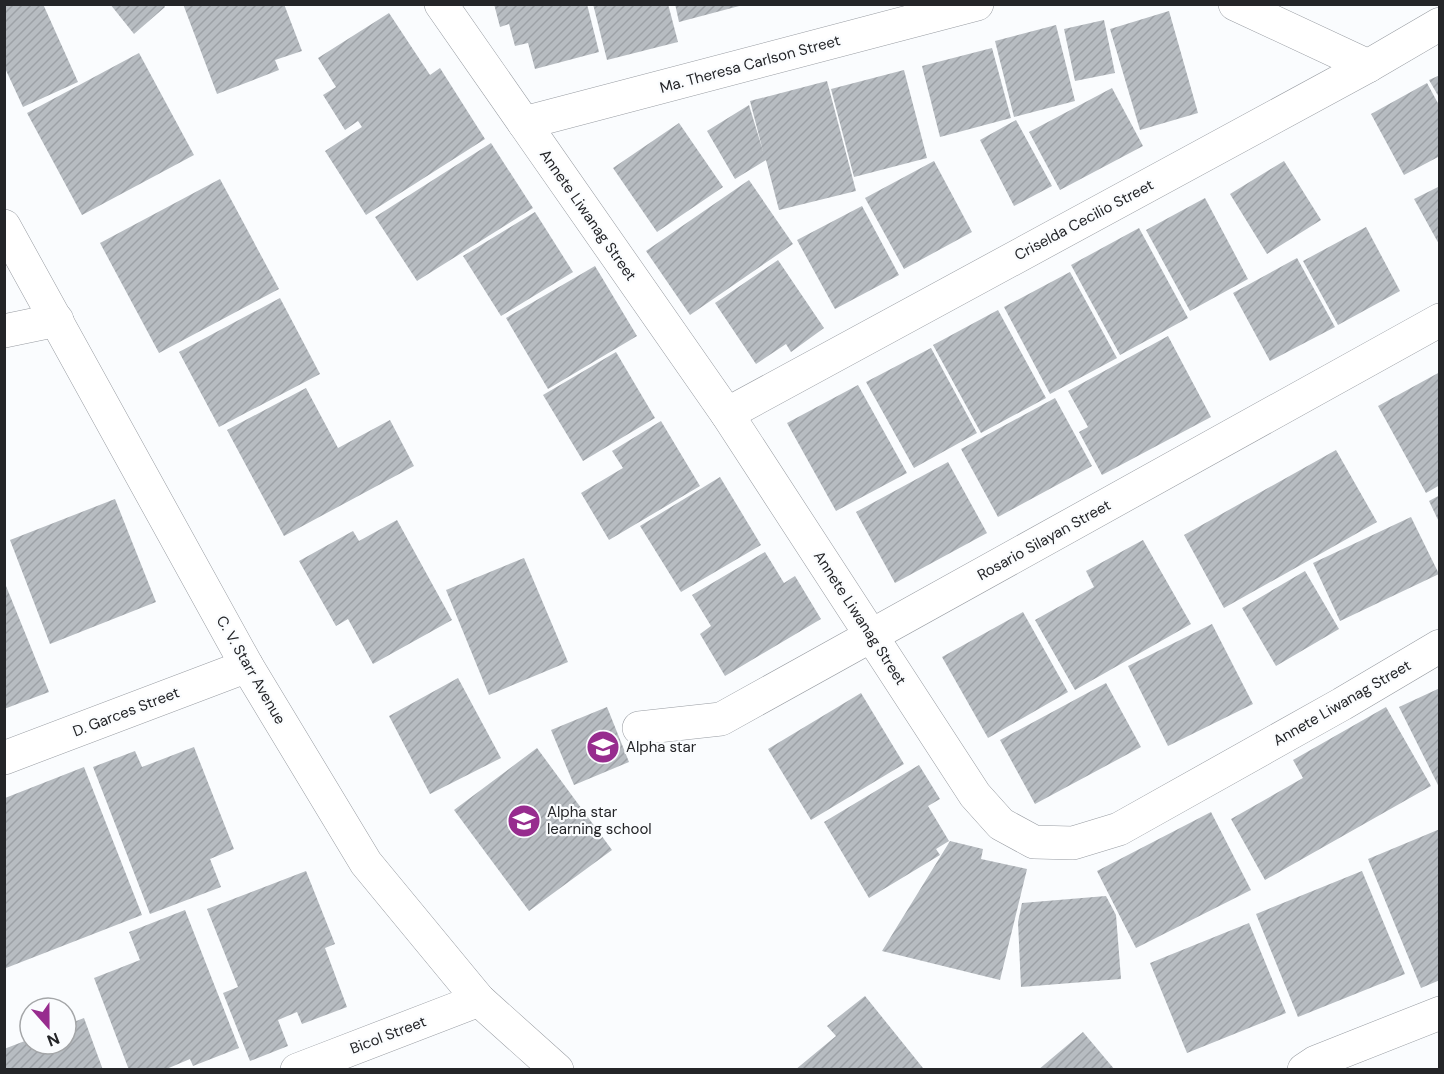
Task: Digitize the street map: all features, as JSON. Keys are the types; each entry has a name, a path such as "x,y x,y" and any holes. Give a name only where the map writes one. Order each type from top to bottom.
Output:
{"street":[{"name":"Annete Liwanag Street","path":"441,4 727,414 975,795 1001,824 1034,842 1073,843 1119,829 1440,646"},
{"name":"Ma. Theresa Carlson Street","path":"524,123 977,4"},
{"path":"1236,4 1368,66"},
{"name":"Criselda Cecilio Street","path":"727,414 1368,66 1440,24"},
{"name":"C. V. Starr Avenue","path":"4,226 247,666 366,863 479,1000 557,1070"},
{"path":"4,331 57,320"},
{"name":"Rosario Silayan Street","path":"639,728 721,719 1440,320"},
{"name":"D. Garces Street","path":"4,759 247,666"},
{"name":"Bicol Street","path":"297,1070 479,1000"},
{"path":"1304,1070 1316,1062 1439,1015"}],"building":[{"path":"4,4 43,4 78,82 23,107 4,66"},
{"path":"110,4 163,4 165,7 134,34"},
{"path":"183,4 284,4 302,51 275,60 279,70 217,94"},
{"path":"494,4 587,4 599,52 535,69 528,43 515,46 509,24 500,27"},
{"path":"593,4 668,4 678,42 607,60"},
{"path":"675,4 742,4 743,5 679,22"},
{"path":"1169,11 1198,113 1140,130 1110,29"},
{"path":"389,13 430,75 440,68 485,139 366,215 325,151 362,127 358,121 345,130 323,95 336,87 318,58"},
{"path":"1104,20 1115,73 1075,81 1064,29"},
{"path":"1056,25 1075,101 1014,117 995,41"},
{"path":"992,48 1011,118 940,137 922,66"},
{"path":"139,53 194,155 82,215 27,113"},
{"path":"904,70 927,158 854,177 831,89"},
{"path":"1440,75 1440,99 1429,80"},
{"path":"827,81 856,191 779,210 766,160 735,179 707,131 749,105 763,151 750,101"},
{"path":"1427,83 1440,107 1440,156 1404,175 1371,114"},
{"path":"1112,88 1143,146 1060,190 1029,132"},
{"path":"1016,120 1052,186 1014,206 980,140"},
{"path":"679,123 723,187 657,232 613,168"},
{"path":"491,143 533,208 417,281 375,217"},
{"path":"934,161 972,232 904,269 865,198"},
{"path":"1284,161 1321,220 1267,254 1230,194"},
{"path":"220,179 279,289 159,353 100,243"},
{"path":"749,180 793,244 690,315 646,251"},
{"path":"1440,186 1440,246 1414,199"},
{"path":"1205,198 1248,279 1190,311 1146,230"},
{"path":"862,206 899,275 835,309 797,240"},
{"path":"535,212 573,272 501,316 463,256"},
{"path":"1366,227 1400,291 1338,325 1303,261"},
{"path":"1139,228 1188,318 1120,355 1071,265"},
{"path":"1297,258 1335,327 1270,361 1233,293"},
{"path":"778,260 824,328 791,352 786,344 756,364 715,303"},
{"path":"595,266 637,336 548,389 506,318"},
{"path":"1070,272 1117,358 1050,394 1004,307"},
{"path":"280,298 320,374 219,427 179,352"},
{"path":"998,310 1046,398 981,433 933,345"},
{"path":"1168,336 1211,417 1102,475 1079,432 1088,427 1068,391"},
{"path":"931,348 977,433 914,468 866,382"},
{"path":"616,352 655,418 583,461 543,395"},
{"path":"1440,372 1440,485 1426,493 1378,406"},
{"path":"858,385 907,473 836,511 787,423"},
{"path":"306,388 338,448 390,420 414,466 284,536 227,430"},
{"path":"1055,398 1092,466 998,517 961,449"},
{"path":"661,421 700,486 609,540 581,493 623,468 612,451"},
{"path":"1336,450 1377,522 1224,608 1184,535"},
{"path":"948,462 987,533 895,583 856,512"},
{"path":"720,477 761,545 681,592 640,526"},
{"path":"1440,495 1440,524 1429,501"},
{"path":"115,499 156,602 50,644 10,540"},
{"path":"1411,517 1439,574 1340,621 1313,563"},
{"path":"397,520 452,620 373,664 348,619 336,626 299,561 353,531 359,541"},
{"path":"1143,540 1191,624 1075,690 1035,620 1094,587 1086,571"},
{"path":"765,552 784,583 795,576 821,619 725,676 700,634 711,626 692,595"},
{"path":"524,558 568,662 489,695 446,590"},
{"path":"1305,571 1339,629 1276,666 1242,608"},
{"path":"4,581 49,692 4,709"},
{"path":"1023,612 1068,692 988,738 942,657"},
{"path":"1212,624 1253,704 1168,746 1128,666"},
{"path":"458,678 501,758 430,794 389,716"},
{"path":"1106,683 1141,747 1035,804 1000,740"},
{"path":"1440,688 1440,789 1399,707"},
{"path":"861,693 904,764 811,820 768,749"},
{"path":"607,707 629,762 574,785 551,730"},
{"path":"1386,707 1431,786 1265,880 1231,819 1303,778 1293,760"},
{"path":"194,747 234,849 210,859 221,887 150,914 93,767 135,751 142,767"},
{"path":"537,748 612,850 529,911 454,810"},
{"path":"919,765 940,799 928,806 949,841 936,849 940,855 869,898 824,822"},
{"path":"84,767 142,915 6,968 5,798"},
{"path":"1211,812 1251,890 1136,948 1097,871"},
{"path":"1440,829 1440,980 1421,988 1368,859"},
{"path":"950,841 983,849 981,859 1027,869 1000,980 882,951"},
{"path":"306,871 335,944 325,948 347,1007 302,1024 297,1012 278,1020 288,1046 250,1061 223,993 238,987 207,909"},
{"path":"1362,871 1405,974 1298,1017 1256,914"},
{"path":"1106,896 1116,915 1121,979 1021,987 1018,922 1022,903"},
{"path":"185,910 239,1048 193,1066 190,1059 164,1070 129,1070 94,978 140,960 129,932"},
{"path":"1249,923 1286,1013 1187,1053 1150,963"},
{"path":"865,996 923,1068 795,1070 836,1036 827,1026"},
{"path":"84,1018 103,1070 4,1070 4,1049 18,1044 18,1056 78,1056 78,1020"},
{"path":"1083,1032 1115,1070 1038,1070"}],"place":[{"name":"Alpha star","path":"603,747"},
{"name":"Alpha star learning school","path":"524,821"}]}
